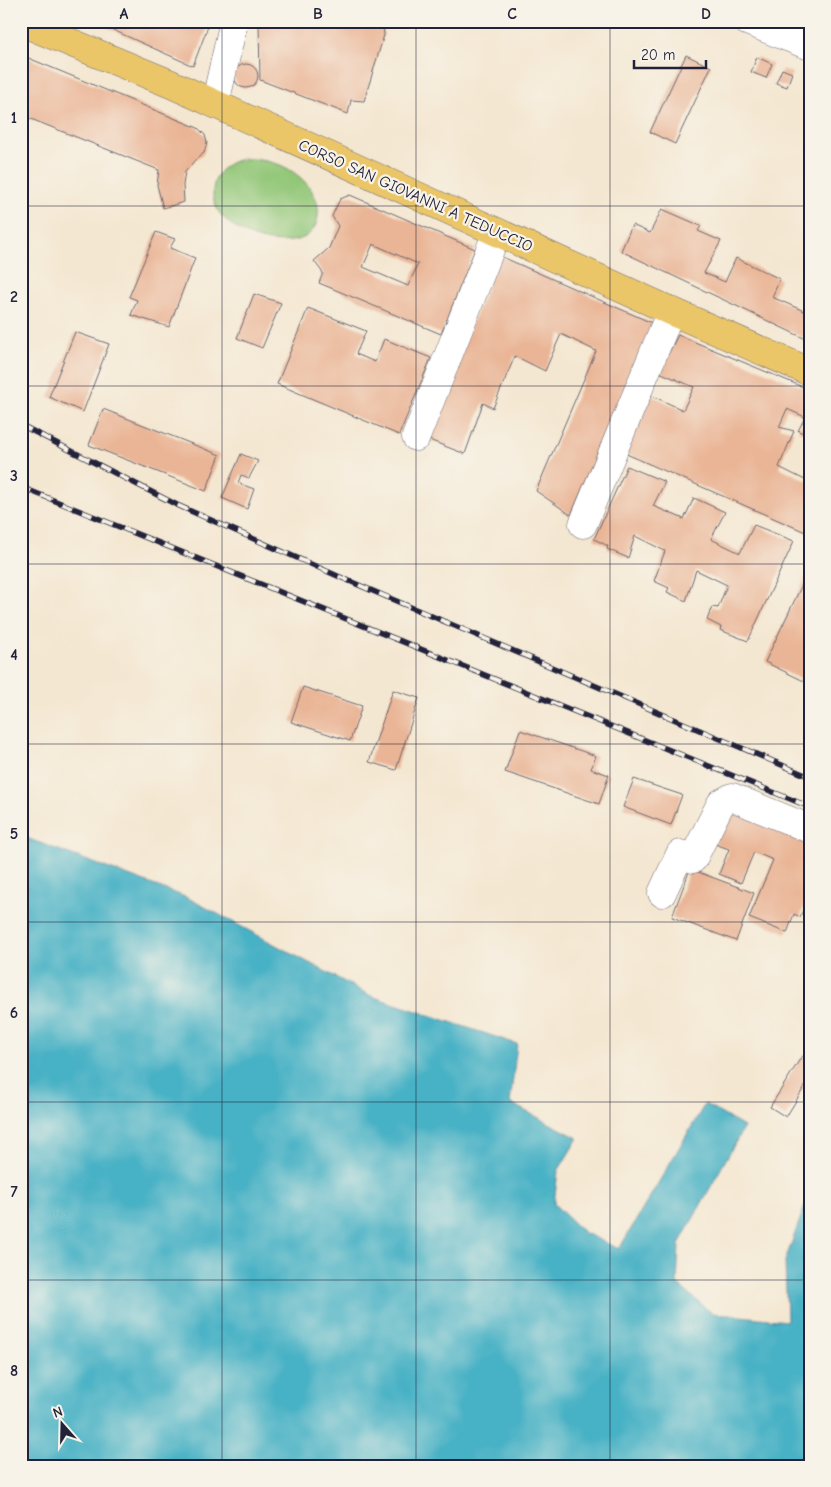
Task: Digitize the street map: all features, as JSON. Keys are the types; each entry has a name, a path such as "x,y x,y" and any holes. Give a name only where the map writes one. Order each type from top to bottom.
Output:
{"main road":[{"name":"CORSO SAN GIOVANNI A TEDUCCIO","path":"21,22 171,84 671,311 810,372"}],"street":[{"path":"215,104 234,21"},
{"path":"747,21 810,46"},
{"path":"416,436 497,232"},
{"path":"583,524 671,311"},
{"path":"662,893 680,854 692,859 721,803 732,797 810,829"}],"green space":[{"path":"250,159 280,165 296,174 310,188 318,205 318,214 316,224 308,235 287,242 257,238 238,229 223,217 214,202 213,194 216,178 227,165 238,160"}],"water":[{"path":"21,836 188,898 371,996 517,1044 510,1103 578,1138 558,1171 554,1204 583,1232 619,1249 705,1104 744,1127 679,1244 677,1284 712,1313 787,1321 785,1261 810,1192 810,1466 21,1466"}],"building":[{"path":"93,21 210,21 193,66"},
{"path":"259,21 383,21 384,35 364,101 351,100 348,114 260,80"},
{"path":"21,55 198,128 205,135 207,143 204,153 185,172 183,185 184,202 163,208 157,185 159,170 21,115"},
{"path":"686,55 711,67 675,144 650,132"},
{"path":"757,57 772,64 766,78 751,72"},
{"path":"246,64 251,65 257,71 257,81 251,87 246,88 241,87 235,81 234,76 235,71 241,65"},
{"path":"782,69 792,73 787,87 776,83"},
{"path":"350,195 475,249 441,334 319,283 323,273 314,261 329,248 338,226 332,216 340,199","holes":["373,244 418,264 408,286 363,267"]},
{"path":"662,209 701,226 698,231 721,241 704,273 725,282 736,258 780,279 772,297 804,311 806,305 810,307 810,341 621,251 632,225 650,233"},
{"path":"156,232 175,239 170,248 195,258 169,327 131,315 137,300 129,297"},
{"path":"500,256 652,323 571,515 536,491 596,351 561,334 545,371 515,356 493,408 483,403 465,454 424,438"},
{"path":"254,294 281,303 262,348 237,338"},
{"path":"308,308 366,331 356,354 375,362 384,339 431,358 399,435 277,384"},
{"path":"75,332 109,344 83,412 49,397"},
{"path":"678,335 810,390 810,435 798,431 805,417 787,409 779,427 794,431 779,467 807,481 810,476 810,534 624,453 648,394 683,410 694,387 659,372"},
{"path":"103,409 220,455 206,491 89,445"},
{"path":"241,454 258,461 249,478 241,475 238,483 254,489 247,509 222,498"},
{"path":"627,466 665,482 653,506 684,519 694,498 725,512 711,539 740,553 754,525 794,541 748,641 720,630 721,627 707,620 712,607 718,608 727,585 696,570 686,601 667,592 669,588 654,581 665,551 635,536 628,558 607,549 608,546 594,539"},
{"path":"810,568 810,684 765,662"},
{"path":"303,687 362,706 350,741 291,722"},
{"path":"393,690 419,698 396,770 369,762"},
{"path":"520,730 596,756 591,769 609,775 599,804 505,772"},
{"path":"634,779 682,795 671,825 623,807"},
{"path":"730,807 810,839 810,893 800,917 794,914 787,933 749,918 773,860 754,852 741,883 719,874 729,849 715,844"},
{"path":"690,869 754,893 736,941 672,917"},
{"path":"802,1056 810,1061 810,1078 786,1117 770,1107"}],"railway":[{"path":"21,425 177,505 340,577 810,777"},
{"path":"21,487 810,807"}]}
